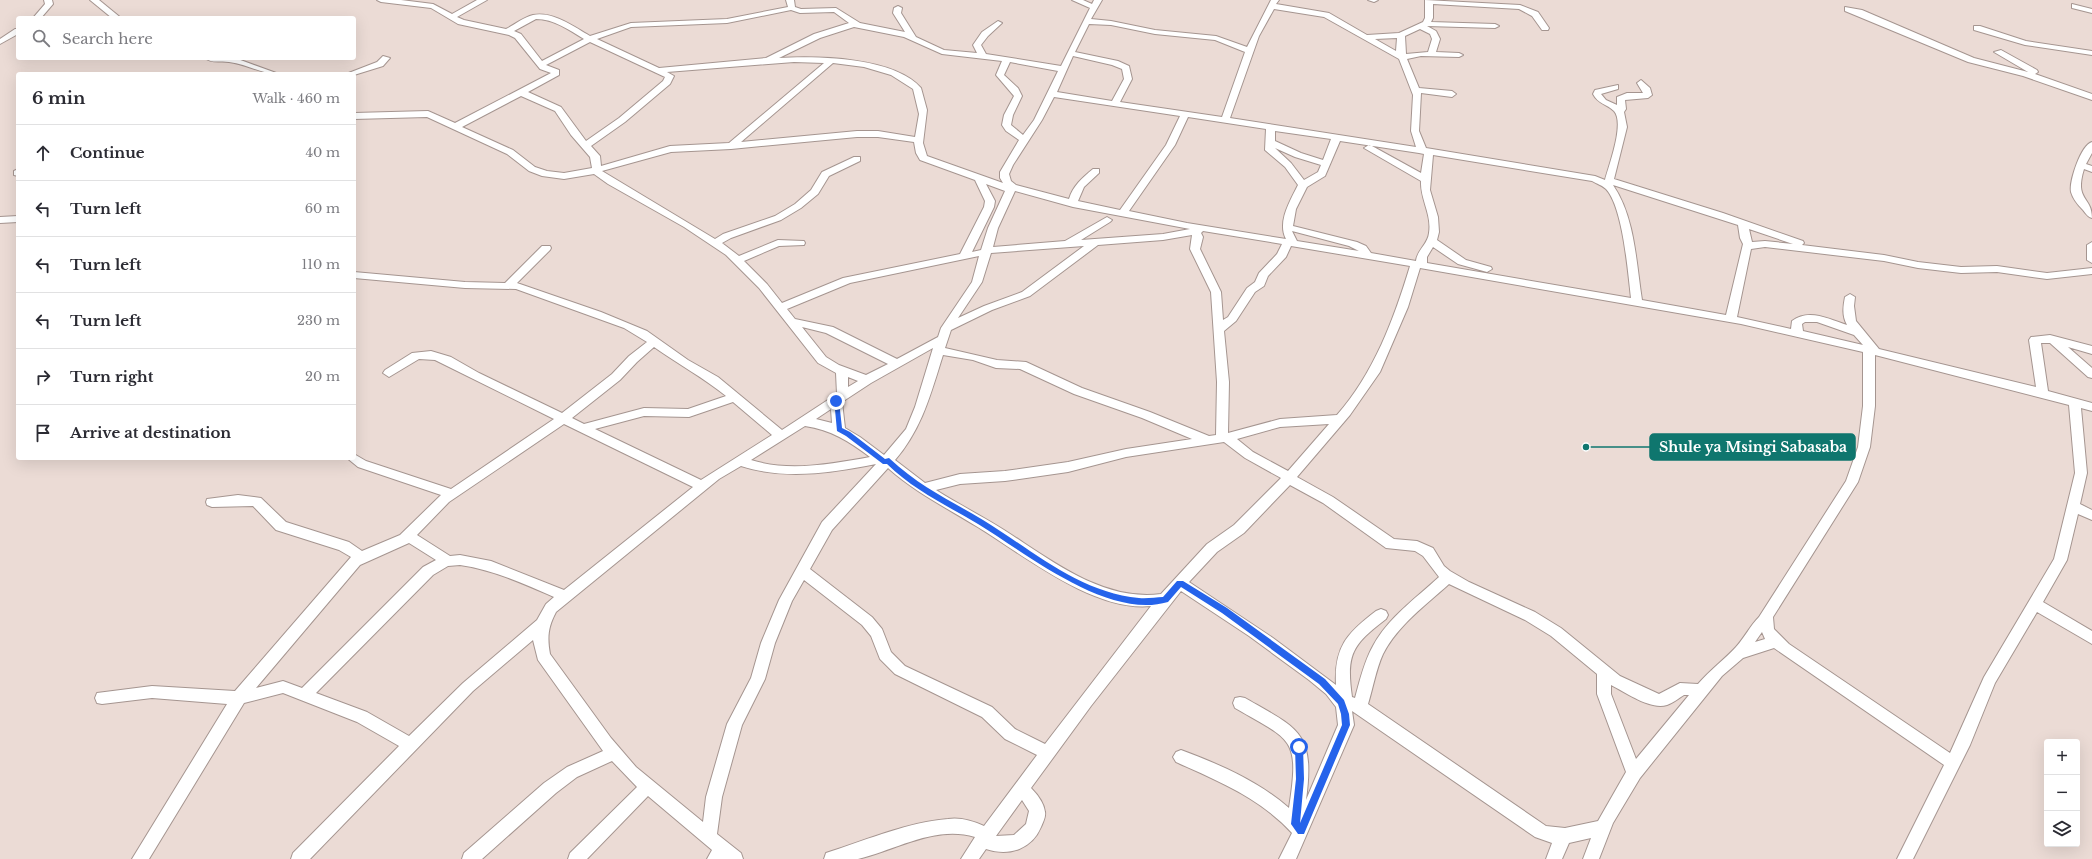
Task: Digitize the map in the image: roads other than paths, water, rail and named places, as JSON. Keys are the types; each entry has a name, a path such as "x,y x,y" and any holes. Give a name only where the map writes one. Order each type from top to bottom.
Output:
{"street":[{"path":"39,16 49,4 48,0"},
{"path":"94,0 114,16"},
{"path":"381,0 434,6 451,18 461,22 507,32 518,36 541,65 556,72 555,75 522,93 491,107 455,128"},
{"path":"451,18 482,0"},
{"path":"1011,188 1006,182 1004,174 1024,139 1037,122 1096,3 1076,0"},
{"path":"1424,25 1429,18 1429,0 1520,7 1535,14 1545,28"},
{"path":"1225,121 1256,34 1274,3 1326,15 1403,58 1416,61 1432,54 1458,55"},
{"path":"541,65 590,39 631,25 726,22 791,4 800,11 836,10 855,24 912,37 935,50 982,55 1064,69"},
{"path":"2075,6 2092,10"},
{"path":"898,8 897,13 912,37"},
{"path":"1848,9 1865,14 1971,60 2002,68 2092,97"},
{"path":"507,32 534,17 540,16 562,23 590,39 670,76 667,82 622,120 586,145"},
{"path":"1086,21 1111,23 1168,34 1206,36 1230,42 1249,51"},
{"path":"982,55 977,45 985,34 998,23"},
{"path":"762,62 817,36 855,24"},
{"path":"1424,25 1433,33 1436,39 1432,54"},
{"path":"1365,37 1401,35 1404,32 1424,25 1494,26"},
{"path":"1977,28 2025,43 2092,53"},
{"path":"0,42 16,32"},
{"path":"1230,42 1256,34"},
{"path":"0,36 10,35"},
{"path":"969,859 1047,753 1165,599 1212,548 1239,529 1289,478 1340,419 1374,372 1403,307 1420,261 1431,241 1434,227 1431,208 1426,198 1426,152 1419,142 1415,131 1418,102 1400,50 1401,35"},
{"path":"2002,68 1991,60 1998,52 2000,47 2011,39"},
{"path":"1998,52 2054,84"},
{"path":"1070,54 1115,63 1126,68 1128,80 1115,104"},
{"path":"354,72 380,64 386,58"},
{"path":"1006,59 1000,75 1004,82 1016,89 1018,96 1005,118 1005,124 1008,130 1024,139"},
{"path":"233,60 269,72"},
{"path":"659,70 762,62 832,60 859,63 887,70 911,83 917,88 923,116 919,140 920,153 927,160 979,179 1011,188 1119,214 1368,256 1420,261 1442,269 1637,304 1731,319 1872,351 2043,393 2092,407"},
{"path":"731,146 832,60"},
{"path":"1410,77 1416,61"},
{"path":"1620,112 1622,109 1620,99 1627,96 1648,95 1647,90 1641,83"},
{"path":"1615,86 1598,92 1597,94 1598,97 1615,107 1623,118 1623,127 1609,184 1615,196 1623,220 1637,304"},
{"path":"1415,90 1452,94"},
{"path":"522,93 556,107 595,156 597,168 611,182 687,225 738,260 763,286 822,360 842,371 867,380"},
{"path":"1052,94 1595,179 1743,223 1820,251"},
{"path":"356,116 428,114 455,128 510,152 532,169 544,174 564,176 670,149 731,146 857,134 878,134 919,140"},
{"path":"1067,244 1119,214 1167,153 1179,132 1185,115"},
{"path":"1271,128 1269,142 1270,150 1288,165 1303,185"},
{"path":"1219,329 1232,320 1250,290 1260,284 1263,275 1282,255 1290,242 1287,228 1291,209 1303,185 1322,174 1325,163 1336,139"},
{"path":"1269,142 1298,155 1325,163"},
{"path":"1360,142 1426,180"},
{"path":"1419,142 1474,155 1487,161"},
{"path":"2092,145 2080,166 2075,190 2077,196 2092,215"},
{"path":"715,243 727,236 778,218 798,206 814,192 824,174 857,159"},
{"path":"2080,166 2092,170"},
{"path":"1073,204 1074,194 1079,186 1096,171"},
{"path":"964,256 989,207 990,200 979,179"},
{"path":"709,837 714,797 735,724 758,679 768,643 786,600 827,526 911,430 921,406 942,339 977,282 993,228 1011,188"},
{"path":"0,220 16,219"},
{"path":"724,856 709,837 632,772 614,753 543,656 540,638 542,624 551,608 702,486 815,415 867,380 942,339 988,308 1026,294 1098,241 1108,220"},
{"path":"1743,223 1745,238 1749,246"},
{"path":"1287,228 1352,244 1362,248 1368,256"},
{"path":"780,308 847,280 1010,246 1067,244 1163,237 1209,230"},
{"path":"1195,232 1198,237 1195,249 1216,292 1219,349 1223,382 1224,438"},
{"path":"1431,241 1462,262 1495,272 1509,280"},
{"path":"738,260 778,243 800,243"},
{"path":"1731,319 1746,249 1749,246 1765,244 1884,258 1918,265 1961,270 1997,269 2047,276 2092,271"},
{"path":"2092,245 2092,260"},
{"path":"508,286 546,248"},
{"path":"356,275 464,285 525,288 597,314 628,326 684,363 714,380 781,436"},
{"path":"1591,859 1604,827 1634,773 1717,672 1741,651 1755,630 1766,619 1852,482 1864,447 1869,406 1872,351 1858,333 1848,316 1847,307 1850,297"},
{"path":"1798,335 1796,323 1804,318 1818,319 1858,333"},
{"path":"790,321 829,330 896,363"},
{"path":"942,339 996,364 1022,365 1078,391 1146,415 1207,440"},
{"path":"2043,393 2041,370 2035,340 2050,339 2092,350"},
{"path":"2050,339 2062,346 2092,374"},
{"path":"140,859 195,766 240,696 360,557 409,536 452,494 563,418 616,377 654,342"},
{"path":"389,373 416,356 430,355 449,362 702,486"},
{"path":"839,430 842,371"},
{"path":"584,428 644,412 676,414 689,413 736,397"},
{"path":"1907,859 1924,818 1965,740 1989,681 2060,560 2066,541 2080,473 2075,403"},
{"path":"815,415 826,425"},
{"path":"922,489 960,479 1005,476 1068,467 1126,453 1224,438 1248,433 1280,423 1340,419"},
{"path":"803,422 826,425 848,434 922,489 1084,586 1116,597 1140,602 1165,599"},
{"path":"1224,438 1248,455 1328,500 1347,516 1391,544 1416,546 1428,552 1439,570 1448,577 1530,616 1556,632 1615,680 1644,696 1659,700 1666,699 1680,689 1685,688 1702,691"},
{"path":"356,460 362,464 452,494"},
{"path":"740,461 770,469 786,470 826,468 884,461"},
{"path":"212,502 238,500 256,501 281,526 344,546 360,557"},
{"path":"2072,506 2092,515"},
{"path":"409,536 448,561"},
{"path":"305,695 428,571 448,561 465,561 485,565 565,596"},
{"path":"802,571 867,621 877,633 885,654 900,670 982,709 1010,734 1047,753"},
{"path":"1360,707 1372,664 1382,643 1408,614 1448,577"},
{"path":"1180,583 1275,646 1341,698 1360,707 1432,755 1541,832 1551,836 1569,837 1604,827"},
{"path":"2035,604 2092,638"},
{"path":"1289,857 1298,827 1346,725 1345,714 1341,702 1341,664 1347,648 1353,638 1380,615"},
{"path":"1766,619 1765,627 1776,641 1816,671 1953,764"},
{"path":"299,859 468,687 516,644 542,624"},
{"path":"1741,651 1776,641"},
{"path":"516,644 541,645"},
{"path":"1604,671 1604,694 1634,773"},
{"path":"102,698 152,692 217,697 240,696 254,695 279,687 305,695 362,717 411,745"},
{"path":"1240,703 1290,734 1299,747 1300,779 1298,827"},
{"path":"470,859 550,788 572,772 614,753"},
{"path":"1181,757 1250,788 1276,806 1298,827"},
{"path":"576,859 648,786"},
{"path":"832,859 910,834 949,826 973,829 984,837 1002,844 1016,843 1027,838 1034,825 1037,812 1032,801 1021,788"},
{"path":"1554,859 1563,837"}],"place":[{"name":"Shule ya Msingi Sabasaba","path":"1586,447"}]}
